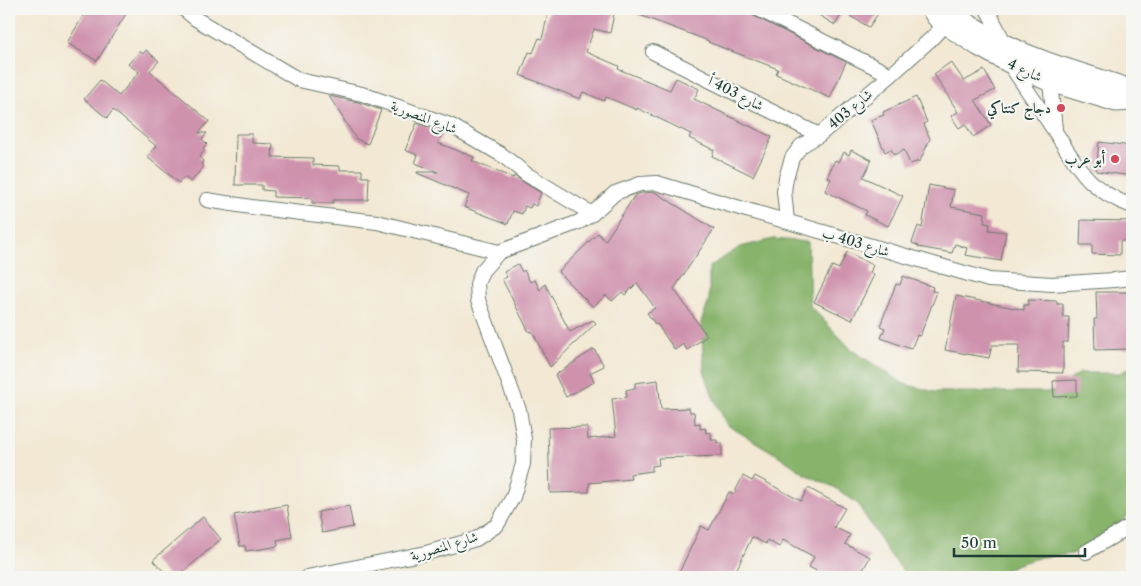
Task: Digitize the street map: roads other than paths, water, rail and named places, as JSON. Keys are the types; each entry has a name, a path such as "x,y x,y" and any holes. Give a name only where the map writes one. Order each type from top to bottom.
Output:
{"main road":[{"name":"شارع 4","path":"931,9 936,17 949,16 1005,44 1048,62 1132,91"},
{"name":"شارع 4","path":"949,16 978,46 1009,63 1050,82 1116,102 1132,101"}],"street":[{"name":"شارع المنصورية","path":"184,9 196,19 299,80 362,94 450,125 502,155 526,174 592,214 579,222 498,252 482,271 477,284 478,300 519,410 524,438 523,464 513,497 497,525 476,539 434,551 307,577"},
{"path":"758,9 891,75"},
{"path":"987,9 1005,44 1009,63 1078,168 1092,183 1114,199 1132,206"},
{"name":"شارع 403","path":"787,221 784,191 792,158 801,146 818,135 891,75 933,37 949,16"},
{"name":"شارع 403 أ","path":"653,52 818,135"},
{"path":"1048,62 1055,132"},
{"name":"شارع 403 ب","path":"592,214 615,193 640,184 657,183 989,280 1052,284 1132,278"},
{"path":"207,200 377,222 498,252"},
{"path":"1086,552 1132,524"}],"place":[{"name":"دجاج كنتاكي","path":"1061,108"},
{"name":"أبو عرب","path":"1115,159"}]}
